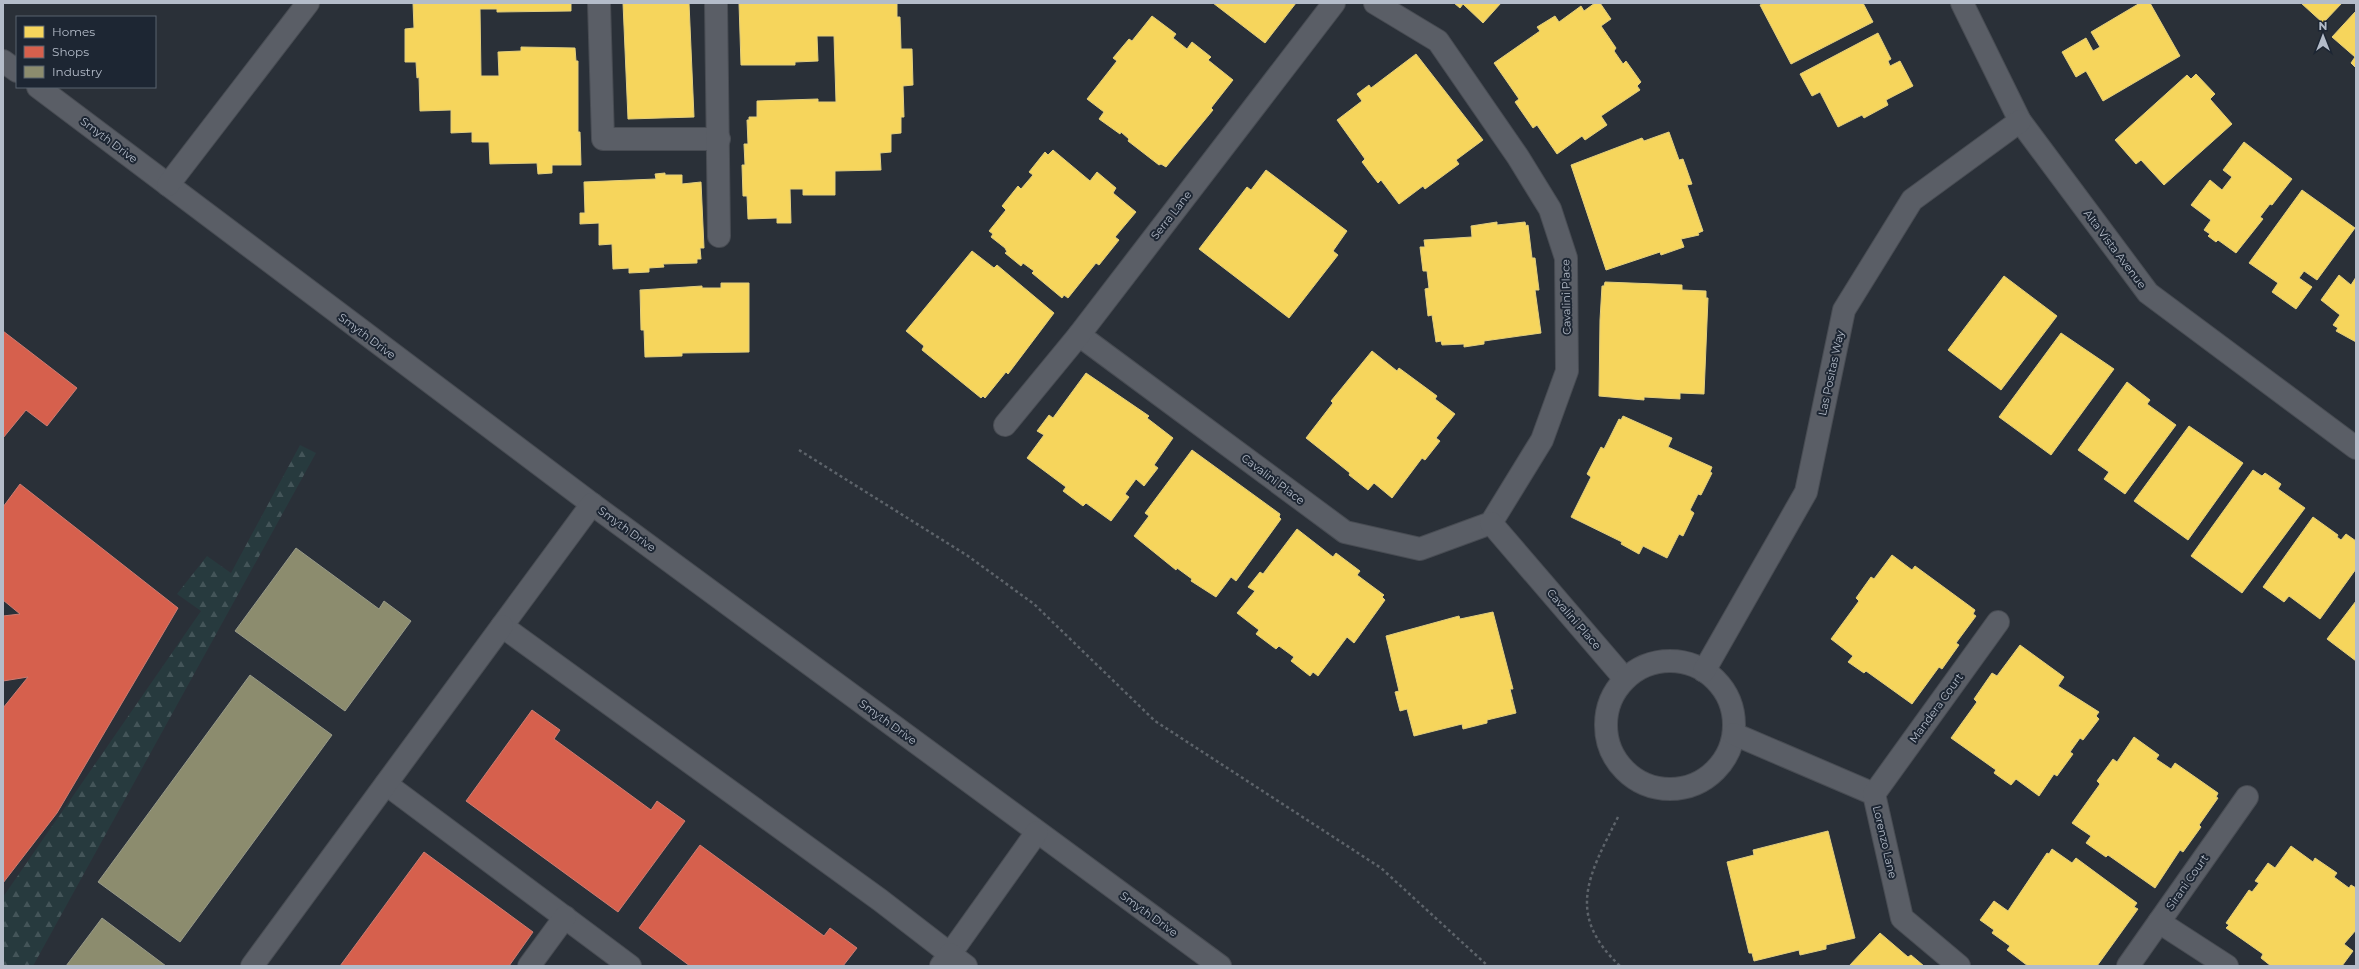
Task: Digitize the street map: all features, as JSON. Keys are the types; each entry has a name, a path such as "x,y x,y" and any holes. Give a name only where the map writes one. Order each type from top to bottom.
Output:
{"street":[{"path":"168,185 308,3"},
{"path":"599,3 603,139 719,139"},
{"path":"716,3 719,139 719,236"},
{"name":"Serra Lane","path":"1005,425 1079,335 1334,3"},
{"name":"Cavalini Place","path":"1079,335 1344,532 1420,549 1491,523 1542,440 1568,371 1566,258 1550,208 1518,157 1438,41 1376,3"},
{"name":"Alta Vista Avenue","path":"1962,3 2020,121 2148,293 2356,448"},
{"path":"3,61 16,70"},
{"name":"Smyth Drive","path":"39,88 592,504 1220,966"},
{"name":"Las Positas Way","path":"1704,670 1806,492 1844,310 1912,200 2020,121"},
{"path":"252,966 592,504"},
{"name":"Cavalini Place","path":"1491,523 1625,679"},
{"name":"Mandera Court","path":"1874,794 1998,622"},
{"path":"502,626 874,896 952,962 1037,832"},
{"path":"1671,661 1683,663 1704,670 1718,683 1728,698 1734,716 1734,734 1728,754 1716,770 1699,783 1680,789 1660,789 1640,782 1624,770 1616,759 1606,734 1606,714 1613,696 1625,679 1639,669 1655,663 1671,661"},
{"name":"Lorenzo Lane","path":"1734,734 1874,794 1902,918 1959,966"},
{"path":"386,784 630,966"},
{"name":"Sirani Court","path":"2128,966 2247,797"},
{"path":"529,966 564,917"},
{"path":"2159,922 2226,966"}],"path":[{"path":"799,450 968,556 1034,604 1155,721 1381,868 1488,966"},
{"path":"1618,817 1597,858 1587,889 1586,910 1593,931 1606,953 1620,966"}],"green space":[{"path":"300,445 316,453 33,966 3,966 3,897 201,611 177,594 207,556 231,573"}],"building: Homes":[{"path":"413,3 571,3 571,11 497,12 497,9 480,9 481,76 499,76 498,52 521,51 521,47 575,48 576,61 578,61 578,132 580,132 581,165 552,165 552,173 538,174 537,163 490,164 489,142 472,142 472,132 451,133 451,110 420,111 419,77 417,78 416,62 405,62 405,29 414,28"},
{"path":"623,3 689,3 694,117 628,119"},
{"path":"739,3 897,3 897,17 900,17 901,49 912,49 913,85 903,86 904,117 901,117 901,133 891,134 891,152 880,153 881,170 835,171 835,195 803,195 803,189 790,189 791,223 777,223 777,218 748,219 747,196 743,196 742,165 745,165 744,144 748,144 747,120 749,120 749,117 757,117 757,101 818,99 818,102 836,102 834,36 817,36 818,61 795,62 795,65 741,65"},
{"path":"1213,3 1296,3 1265,43"},
{"path":"1454,3 1501,3 1483,23 1463,4 1460,8"},
{"path":"1595,3 1600,3 1611,19 1601,26 1616,48 1614,51 1623,64 1626,61 1641,82 1637,86 1640,90 1601,116 1607,125 1585,140 1582,136 1557,154 1537,125 1533,128 1515,102 1519,99 1494,63 1540,31 1537,27 1555,16 1559,22 1581,6 1584,11"},
{"path":"1764,3 1863,3 1873,22 1791,64 1760,5"},
{"path":"2140,3 2150,3 2180,56 2103,101 2086,71 2076,77 2062,52 2086,38 2093,51 2100,47 2091,32"},
{"path":"2301,3 2342,3 2323,23"},
{"path":"2355,12 2356,68 2351,63 2355,57 2332,37"},
{"path":"1152,16 1176,34 1173,38 1187,49 1192,42 1211,57 1208,60 1233,80 1211,108 1213,110 1166,167 1161,164 1159,165 1128,141 1129,139 1121,132 1120,134 1099,119 1104,112 1087,99 1117,61 1113,58 1129,39 1132,41"},
{"path":"1878,33 1891,59 1888,61 1890,66 1900,61 1913,86 1886,100 1888,105 1864,118 1862,115 1838,127 1820,92 1812,96 1800,74"},
{"path":"1416,54 1483,140 1456,160 1459,164 1425,189 1423,186 1399,204 1381,180 1378,183 1362,162 1365,159 1337,120 1362,101 1357,94 1369,85 1371,88"},
{"path":"2196,74 2215,94 2210,99 2232,124 2164,185 2141,160 2136,164 2115,140 2187,75 2191,79"},
{"path":"1669,132 1679,160 1683,159 1692,184 1687,185 1703,231 1698,233 1699,235 1681,239 1684,247 1661,255 1660,252 1606,270 1571,165 1642,138 1644,141"},
{"path":"2244,142 2292,179 2272,205 2270,204 2260,217 2263,219 2236,253 2218,240 2216,242 2208,236 2210,234 2204,230 2211,220 2191,205 2210,180 2222,190 2232,177 2223,170"},
{"path":"1053,150 1090,181 1097,172 1116,188 1113,193 1136,212 1115,237 1119,240 1099,265 1096,263 1068,298 1064,295 1062,298 1032,273 1034,271 1023,263 1021,266 1005,253 1007,252 1005,248 991,237 993,234 989,231 1006,210 1002,206 1018,186 1021,189 1033,175 1029,172 1045,152 1048,155"},
{"path":"1266,170 1347,231 1333,251 1338,255 1289,318 1199,249 1247,187 1251,190"},
{"path":"665,173 665,175 682,175 682,184 701,182 704,248 700,248 701,259 697,259 697,263 663,264 664,267 649,268 649,272 629,273 629,268 613,269 612,244 599,245 599,223 580,224 580,213 585,213 584,182 656,179 655,174"},
{"path":"2302,190 2355,228 2317,280 2304,271 2299,278 2312,287 2296,309 2272,292 2278,283 2249,263"},
{"path":"1497,222 1497,225 1525,222 1526,226 1528,225 1532,258 1535,258 1539,290 1535,290 1541,333 1484,341 1484,344 1464,347 1464,344 1442,345 1441,341 1436,342 1432,315 1428,316 1425,289 1429,288 1427,271 1423,271 1420,247 1425,247 1424,240 1472,237 1471,226"},
{"path":"972,251 994,268 997,265 1054,313 1008,374 1006,372 985,398 983,396 981,398 922,350 924,346 906,331"},
{"path":"2339,275 2351,285 2356,277 2356,342 2336,331 2338,328 2333,325 2340,315 2321,300"},
{"path":"2004,276 2057,316 2001,390 1948,350"},
{"path":"1605,282 1682,285 1682,290 1706,291 1706,298 1708,298 1704,394 1680,393 1680,399 1644,397 1644,400 1599,396 1600,320 1602,286 1604,286"},
{"path":"721,283 749,283 749,352 682,353 682,356 645,357 644,330 641,330 640,290 702,286 702,288 721,288"},
{"path":"2061,333 2114,369 2051,455 1999,417"},
{"path":"1372,351 1397,371 1399,368 1437,396 1435,399 1455,414 1436,438 1440,441 1425,460 1422,458 1392,498 1374,483 1368,490 1349,475 1350,473 1306,438 1333,403 1331,401"},
{"path":"1086,373 1149,416 1147,418 1173,438 1154,465 1158,468 1144,486 1136,479 1125,494 1129,497 1111,521 1086,503 1083,506 1063,491 1066,487 1027,458 1044,435 1037,431 1049,415 1053,418"},
{"path":"2127,382 2150,400 2147,404 2176,425 2125,494 2104,479 2109,472 2078,450"},
{"path":"1623,416 1672,438 1668,447 1712,467 1710,472 1712,473 1701,495 1698,494 1690,510 1694,513 1683,536 1679,534 1667,558 1643,546 1639,554 1621,544 1622,542 1571,517 1591,477 1587,474 1601,447 1604,449 1619,419 1621,420"},
{"path":"2189,426 2243,463 2188,540 2134,501"},
{"path":"1192,450 1280,514 1279,517 1281,519 1236,581 1231,577 1216,597 1191,581 1192,579 1177,568 1176,570 1134,536 1149,516 1145,513"},
{"path":"2253,470 2262,476 2265,473 2281,484 2278,489 2305,508 2242,593 2191,556"},
{"path":"2313,517 2338,535 2337,537 2341,540 2346,534 2356,541 2356,569 2320,619 2289,596 2284,602 2263,587"},
{"path":"1297,529 1333,557 1336,553 1360,571 1357,575 1384,595 1382,597 1385,600 1354,643 1347,637 1318,676 1313,672 1310,676 1291,661 1294,657 1279,646 1276,649 1256,634 1259,630 1237,613 1255,591 1248,587 1260,572 1263,574"},
{"path":"1892,555 1912,570 1915,566 1975,610 1973,614 1976,616 1956,643 1959,645 1942,669 1939,667 1912,704 1866,671 1864,673 1848,662 1853,656 1831,639 1859,601 1856,598 1871,577 1874,579"},
{"path":"2356,601 2356,661 2327,639"},
{"path":"1493,612 1513,689 1510,689 1516,713 1487,720 1487,723 1463,729 1462,724 1414,736 1407,709 1400,711 1395,692 1399,691 1386,636 1459,616 1460,619"},
{"path":"2020,645 2064,677 2058,686 2099,712 2096,716 2099,719 2083,740 2080,738 2070,752 2073,754 2057,776 2054,774 2039,796 2016,779 2011,785 1994,773 1996,770 1951,738 1977,702 1974,699 1992,673 1997,676"},
{"path":"2134,737 2159,755 2156,759 2171,769 2175,763 2218,793 2216,797 2218,798 2199,825 2201,827 2183,852 2180,850 2155,888 2108,855 2106,857 2086,843 2091,836 2072,823 2100,784 2097,781 2113,759 2117,762"},
{"path":"1828,831 1855,938 1826,945 1826,949 1800,955 1799,950 1754,961 1752,953 1749,953 1727,862 1754,855 1753,850"},
{"path":"2291,846 2313,862 2315,858 2337,873 2334,877 2349,888 2351,885 2356,888 2356,930 2344,944 2353,951 2342,966 2271,966 2261,958 2263,954 2226,928 2229,925 2226,923 2249,890 2252,892 2259,883 2255,881 2268,863 2275,868"},
{"path":"2052,849 2072,863 2076,858 2137,903 2134,907 2138,909 2097,966 2028,966 2007,950 2010,946 1992,933 1994,930 1980,920 1994,901 2008,911 2047,853 2049,854"},
{"path":"1880,933 1908,957 1911,955 1924,966 1849,966"}],"building: Shops":[{"path":"3,331 77,388 47,426 26,410 3,438"},
{"path":"20,484 178,608 57,813 3,883 3,708 28,677 3,681 3,616 20,614 3,600 3,507"},
{"path":"532,710 560,730 554,739 651,810 657,801 685,821 618,912 466,801"},
{"path":"700,845 824,936 830,928 857,948 843,966 690,966 639,928"},
{"path":"424,852 533,932 509,966 340,966"}],"building: Industry":[{"path":"296,548 379,609 384,601 411,621 345,711 235,631"},
{"path":"250,675 332,735 180,942 98,882"},
{"path":"102,918 166,966 66,966"}]}
